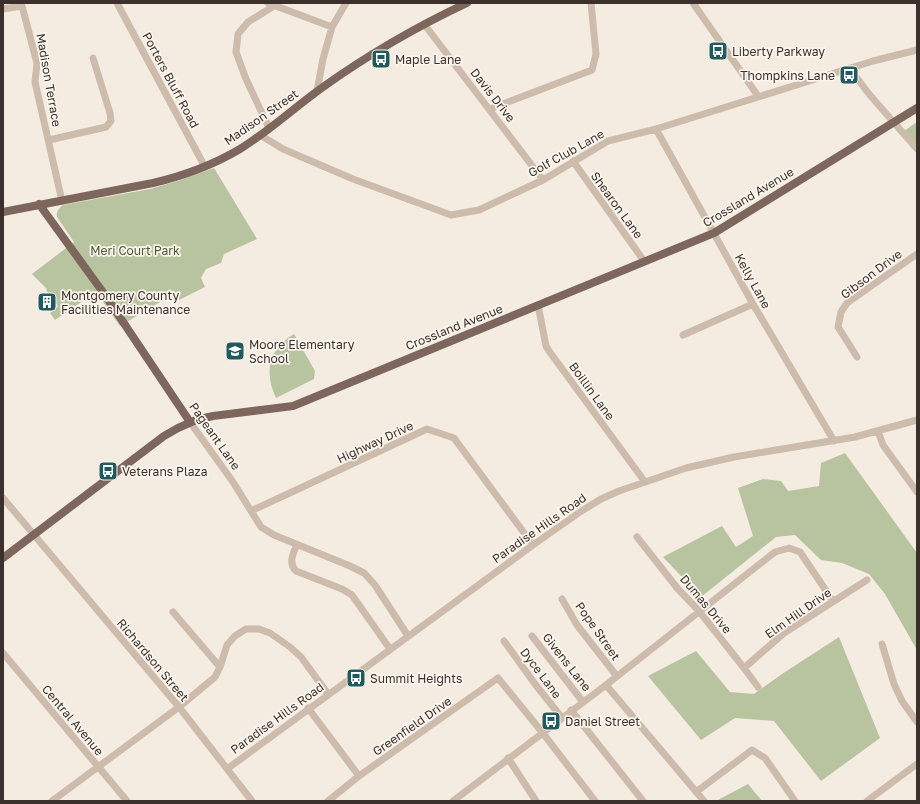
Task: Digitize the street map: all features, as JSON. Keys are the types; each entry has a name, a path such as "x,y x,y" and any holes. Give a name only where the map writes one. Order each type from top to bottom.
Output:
{"main road":[{"name":"Madison Street","path":"3,212 153,183 205,167 260,135 317,91 379,50 463,4"},
{"name":"Crossland Avenue","path":"3,558 164,436 190,422 213,416 293,406 714,233 917,108"},
{"name":"Pageant Lane","path":"40,204 105,295 190,422"}],"street":[{"name":"Porters Bluff Road","path":"117,3 205,167"},
{"path":"317,91 323,60 332,27 346,3"},
{"path":"490,109 592,70 596,54 591,3"},
{"path":"693,3 758,96"},
{"path":"269,128 246,79 236,52 238,34 248,22 271,4 332,27"},
{"name":"Madison Terrace","path":"3,9 22,6 37,63 35,82 62,201"},
{"name":"Davis Drive","path":"424,24 543,180"},
{"name":"Golf Club Lane","path":"260,135 283,149 353,179 451,216 478,210 543,180 572,161 608,141 656,129 873,61 917,50"},
{"path":"49,140 106,127 111,121 93,58"},
{"path":"850,69 868,94 917,149"},
{"name":"Kelly Lane","path":"656,129 753,304 834,441"},
{"name":"Shearon Lane","path":"572,161 644,261"},
{"name":"Gibson Drive","path":"857,357 838,327 841,312 847,303 917,254"},
{"path":"683,335 753,304"},
{"name":"Boillin Lane","path":"538,306 546,346 549,352 645,482"},
{"name":"Paradise Hills Road","path":"226,769 533,545 601,499 645,482 714,460 834,441 917,420"},
{"name":"Pageant Lane","path":"190,422 233,482 256,521 264,529 364,573 374,585 408,636"},
{"name":"Highway Drive","path":"251,511 427,429 454,438 533,545"},
{"path":"878,431 883,445 917,492"},
{"name":"Richardson Street","path":"3,498 178,707 252,801"},
{"name":"Dumas Drive","path":"637,537 678,589 699,611 758,687"},
{"path":"297,544 292,559 293,568 296,571 352,595 390,649"},
{"path":"453,801 571,710 606,685 616,675 775,552 789,548 800,552 833,601"},
{"name":"Elm Hill Drive","path":"744,668 784,633 867,580"},
{"name":"Pope Street","path":"562,599 577,625 616,675"},
{"path":"173,612 220,667"},
{"path":"52,801 178,707 215,676 220,667 227,645 235,636 246,629 259,628 270,633 301,657 328,694"},
{"name":"Givens Lane","path":"532,636 583,702"},
{"name":"Dyce Lane","path":"504,641 562,718"},
{"path":"882,644 894,684 902,701 917,722"},
{"name":"Central Avenue","path":"3,653 127,801"},
{"name":"Greenfield Drive","path":"328,801 359,776 498,678 542,732"},
{"path":"606,685 704,801"},
{"path":"308,708 359,776"},
{"path":"571,710 639,800"},
{"path":"542,732 595,801"},
{"path":"696,792 752,750 765,758 796,801"},
{"path":"508,758 536,801"},
{"path":"867,801 917,764"}],"green space":[{"path":"917,122 917,146 904,131"},
{"name":"Meri Court Park","path":"214,168 257,239 224,254 221,263 206,269 201,278 205,287 179,300 165,299 120,326 96,292 55,320 50,313 58,306 46,290 47,289 32,274 74,242 57,217 57,212 63,205 150,189"},
{"path":"294,334 315,371 314,379 276,398 270,379 271,362 279,347 285,340"},
{"path":"845,453 917,553 917,650 885,594 869,574 842,563 821,560 795,535 776,537 701,597 663,557 722,526 736,547 753,536 738,488 763,479 781,481 788,491 819,486 821,463"},
{"path":"839,637 880,738 821,781 774,721 735,718 701,740 648,676 696,651 730,692 754,694"},
{"path":"748,784 762,801 716,801"}],"place":[{"name":"Liberty Parkway","path":"718,51"},
{"name":"Maple Lane","path":"381,59"},
{"name":"Thompkins Lane","path":"849,75"},
{"name":"Montgomery County Facilities Maintenance","path":"47,302"},
{"name":"Moore Elementary School","path":"235,351"},
{"name":"Veterans Plaza","path":"108,471"},
{"name":"Summit Heights","path":"356,678"},
{"name":"Daniel Street","path":"551,721"}]}
